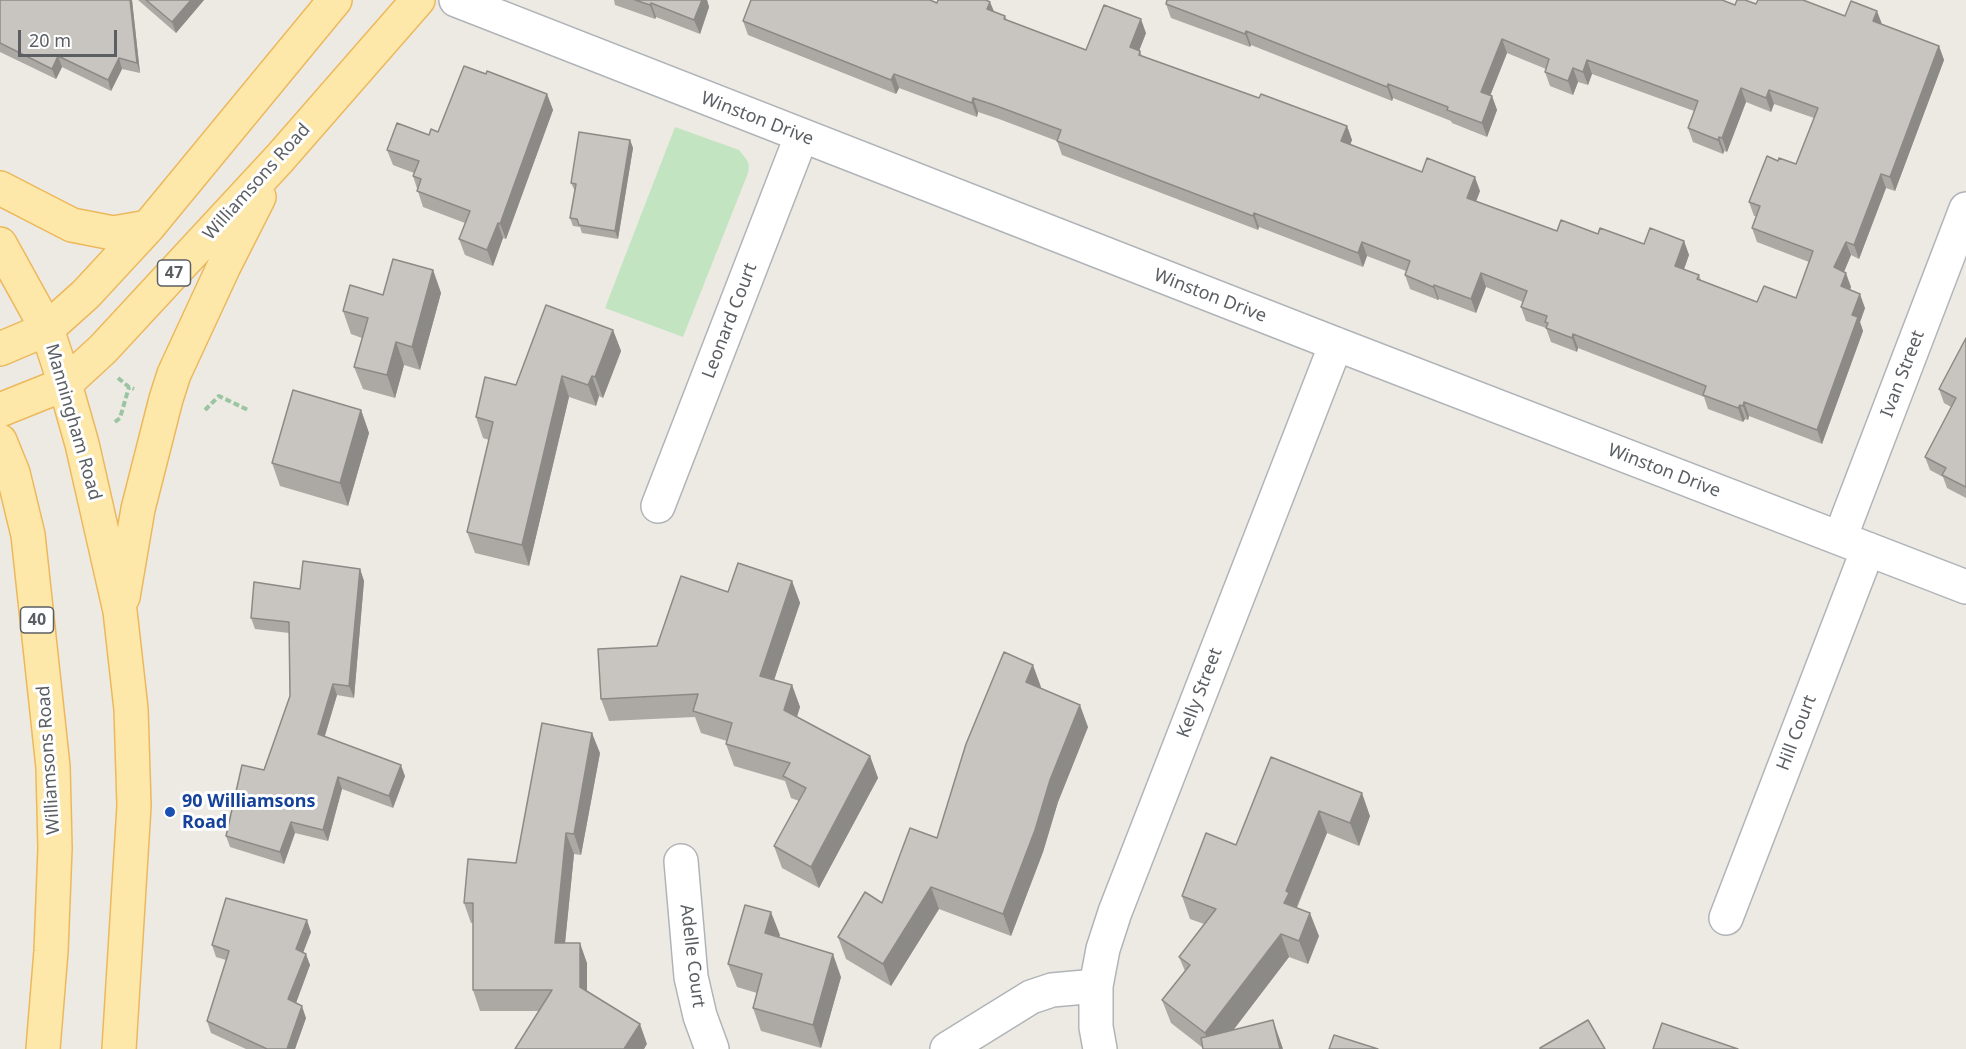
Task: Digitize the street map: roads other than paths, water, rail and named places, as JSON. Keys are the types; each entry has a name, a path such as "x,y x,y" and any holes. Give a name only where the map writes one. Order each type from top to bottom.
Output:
{"main road":[{"path":"0,349 46,329 86,294 148,227 334,0"},
{"name":"Williamsons Road","path":"65,384 109,343 280,158 418,0"},
{"path":"119,1049 134,806 131,709 120,611 138,509 174,374 224,266 280,158"},
{"path":"0,188 72,225 112,233 148,227"},
{"name":"Manningham Road","path":"0,243 46,329 65,384 82,444 120,611"},
{"name":"47","path":"0,410 65,384"},
{"name":"Williamsons Road","path":"0,441 13,473 28,535 53,767 55,848 51,951 43,1049"}],"street":[{"name":"Winston Drive","path":"456,0 497,7 801,136 1966,587"},
{"name":"Leonard Court","path":"658,506 801,136"},
{"name":"Ivan Street","path":"1854,544 1966,209"},
{"name":"Kelly Street","path":"1100,1049 1096,1017 1096,986 1103,948 1115,912 1336,344"},
{"name":"Hill Court","path":"1726,918 1854,544"},
{"name":"Adelle Court","path":"681,861 691,977 700,1016 712,1049"},
{"path":"947,1049 1031,997 1052,990 1096,986"}],"place":[{"name":"90 Williamsons Road","path":"170,812"}]}
